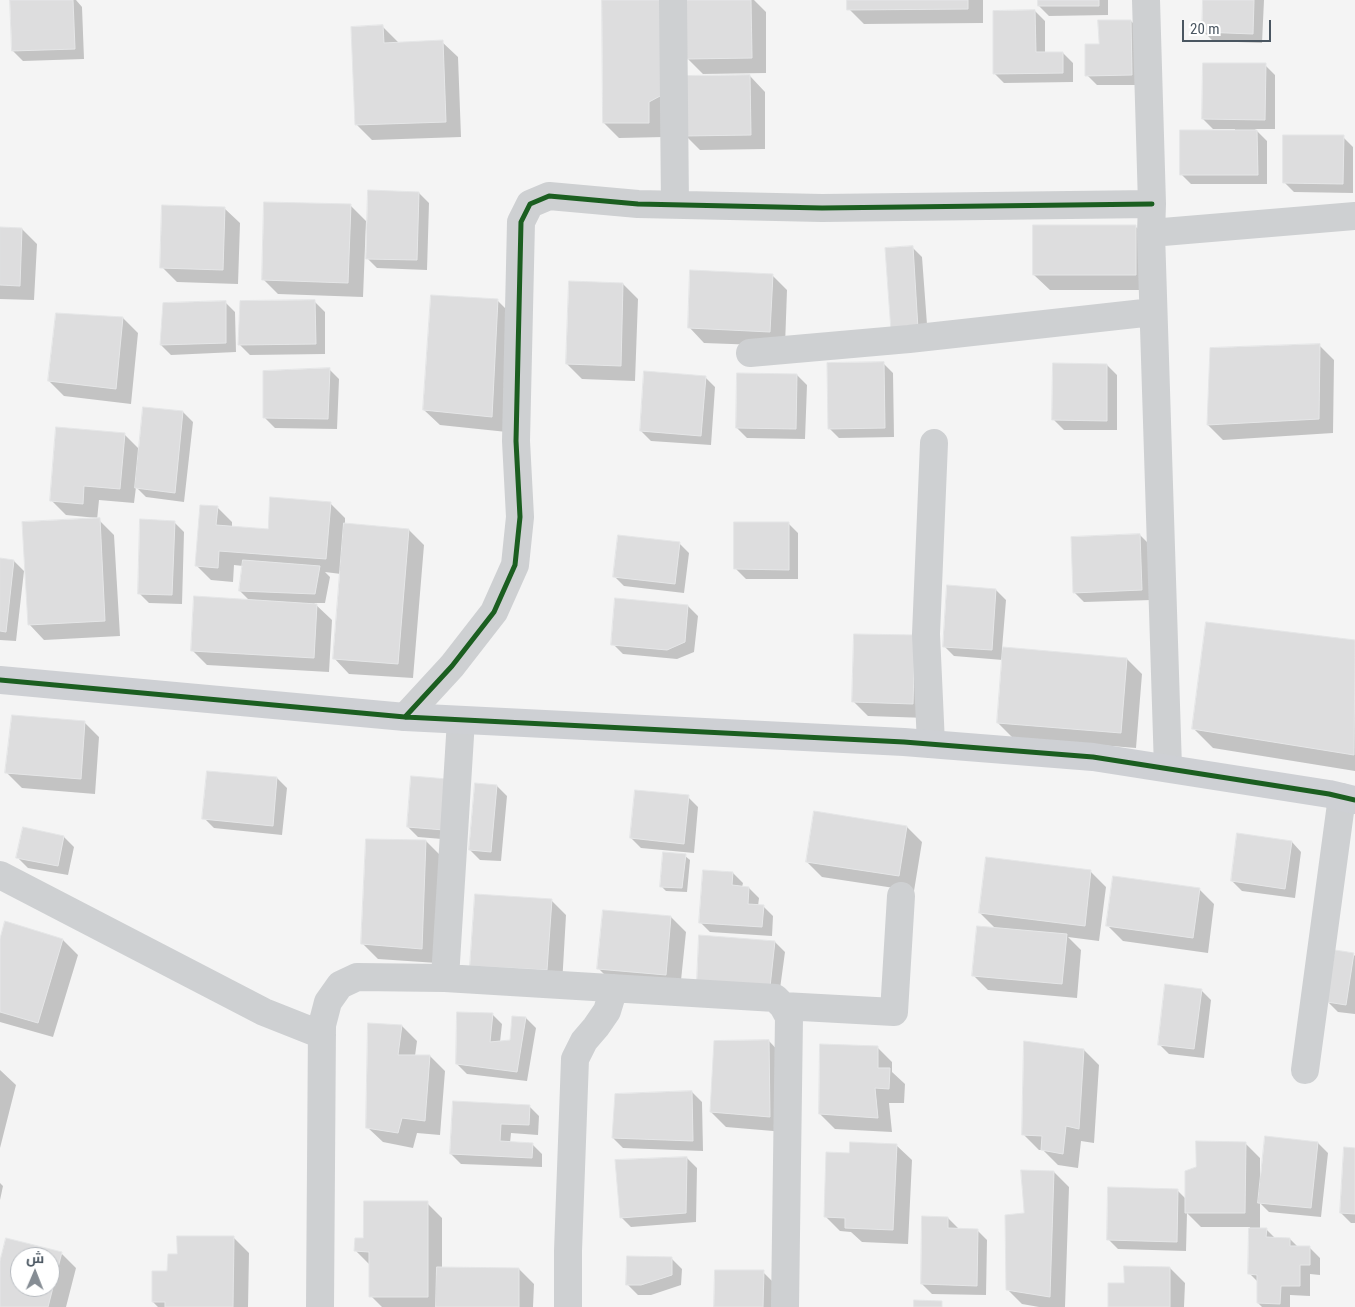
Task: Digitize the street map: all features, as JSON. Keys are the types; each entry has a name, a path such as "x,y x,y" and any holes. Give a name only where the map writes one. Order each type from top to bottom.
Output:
{"street":[{"path":"673,0 675,204"},
{"path":"1146,0 1153,312 1168,768"},
{"path":"404,717 452,666 494,612 515,565 520,517 516,441 521,222 530,204 549,196 638,204 822,208 1152,204"},
{"path":"1151,233 1355,216"},
{"path":"750,353 909,339 1153,312"},
{"path":"932,744 926,634 934,443"},
{"path":"0,680 404,717 932,744 1094,757 1348,798 1305,1070"},
{"path":"445,978 461,720"},
{"path":"0,875 264,1012 322,1035"},
{"path":"783,1006 894,1012 901,896"},
{"path":"320,1307 322,1025 328,1002 340,985 357,977 445,978 775,998 790,1017 786,1307"},
{"path":"568,1307 568,1242 574,1058 584,1041 607,1011 614,988"}],"building":[{"path":"10,0 73,0 75,49 12,51"},
{"path":"602,0 661,0 662,95 649,102 649,123 603,123"},
{"path":"686,0 751,0 752,58 687,59"},
{"path":"847,0 968,0 968,9 847,10"},
{"path":"1038,0 1099,0 1099,6 1038,6"},
{"path":"1203,0 1254,0 1253,34 1202,32"},
{"path":"1035,10 1036,52 1063,52 1063,73 993,74 993,11"},
{"path":"1098,20 1131,20 1132,75 1085,76 1085,44 1099,44"},
{"path":"383,25 384,43 443,40 446,122 355,125 351,27"},
{"path":"1203,63 1266,63 1265,120 1202,119"},
{"path":"750,75 751,135 684,136 683,76"},
{"path":"1180,130 1257,130 1258,175 1180,175"},
{"path":"1283,135 1344,135 1343,184 1283,183"},
{"path":"368,190 419,192 417,260 366,259"},
{"path":"264,202 351,204 348,283 262,280"},
{"path":"162,205 225,207 223,270 160,268"},
{"path":"1033,225 1136,225 1136,275 1033,275"},
{"path":"0,227 22,228 20,286 0,285"},
{"path":"913,246 918,329 891,331 885,248"},
{"path":"690,270 773,274 770,332 688,328"},
{"path":"569,281 623,283 621,366 566,364"},
{"path":"431,295 498,299 492,417 423,410"},
{"path":"315,300 316,344 238,345 240,301"},
{"path":"226,301 226,343 160,345 163,303"},
{"path":"56,313 123,317 116,389 48,381"},
{"path":"1320,344 1319,419 1207,425 1210,348"},
{"path":"884,362 885,428 828,429 827,363"},
{"path":"1053,363 1107,364 1107,421 1052,420"},
{"path":"330,368 328,419 263,418 263,371"},
{"path":"644,371 706,376 701,436 640,431"},
{"path":"737,373 797,374 796,429 736,428"},
{"path":"143,407 183,411 175,493 135,488"},
{"path":"56,427 125,433 120,489 84,486 83,504 50,501"},
{"path":"270,497 331,502 326,559 219,551 218,568 195,566 200,505 218,506 216,525 268,529"},
{"path":"100,518 105,621 28,625 22,522"},
{"path":"140,519 175,521 172,595 138,594"},
{"path":"734,522 789,522 789,570 734,569"},
{"path":"344,523 409,529 398,664 333,659"},
{"path":"1140,534 1142,590 1073,593 1071,537"},
{"path":"618,535 680,542 675,584 613,577"},
{"path":"0,558 14,560 6,632 0,631"},
{"path":"243,560 320,566 315,594 239,591"},
{"path":"947,585 996,589 992,650 943,647"},
{"path":"194,596 317,604 314,658 191,651"},
{"path":"615,598 688,605 685,642 667,650 611,645"},
{"path":"1206,622 1355,640 1354,755 1192,729"},
{"path":"854,634 915,635 913,704 852,702"},
{"path":"1003,647 1127,658 1121,733 997,723"},
{"path":"12,715 85,721 81,779 5,773"},
{"path":"207,771 277,777 273,826 202,819"},
{"path":"411,776 448,779 444,830 407,827"},
{"path":"475,783 497,785 491,852 469,850"},
{"path":"635,790 689,795 684,844 630,838"},
{"path":"814,811 907,826 899,876 806,862"},
{"path":"23,827 64,836 58,866 16,858"},
{"path":"1237,833 1292,841 1285,889 1231,881"},
{"path":"366,839 426,840 422,949 361,944"},
{"path":"663,852 686,854 682,888 660,887"},
{"path":"986,857 1091,870 1085,926 979,913"},
{"path":"703,870 733,872 732,885 749,887 748,904 764,905 762,927 699,923"},
{"path":"1113,876 1200,888 1193,938 1106,926"},
{"path":"475,894 552,899 547,970 470,966"},
{"path":"603,910 671,916 666,975 597,969"},
{"path":"5,921 63,939 38,1023 0,1012 0,939"},
{"path":"977,926 1067,934 1062,984 972,976"},
{"path":"699,935 775,941 770,987 697,981"},
{"path":"1335,950 1354,953 1346,1005 1327,1002"},
{"path":"1165,984 1202,989 1194,1049 1158,1045"},
{"path":"457,1012 493,1013 490,1042 510,1040 512,1016 526,1017 517,1072 456,1064"},
{"path":"368,1023 402,1025 398,1055 430,1055 425,1121 402,1118 398,1133 366,1128"},
{"path":"769,1040 770,1117 710,1112 714,1041"},
{"path":"1024,1041 1084,1049 1079,1129 1066,1126 1063,1154 1041,1150 1042,1136 1022,1135"},
{"path":"820,1044 878,1046 878,1068 890,1068 889,1089 875,1088 878,1118 819,1114"},
{"path":"692,1091 693,1141 612,1138 615,1094"},
{"path":"453,1101 530,1105 529,1125 501,1124 500,1141 533,1143 532,1158 450,1154"},
{"path":"1265,1136 1318,1142 1311,1208 1258,1203"},
{"path":"1196,1141 1246,1142 1245,1213 1185,1213 1185,1171 1196,1167"},
{"path":"850,1142 897,1144 893,1230 845,1228 845,1218 824,1217 826,1152 849,1153"},
{"path":"1344,1147 1355,1148 1355,1214 1340,1213"},
{"path":"687,1157 686,1213 620,1218 615,1160"},
{"path":"1021,1170 1054,1171 1050,1297 1006,1290 1005,1215 1024,1213"},
{"path":"1108,1187 1178,1189 1177,1242 1107,1240"},
{"path":"364,1201 428,1201 428,1297 369,1297 369,1252 354,1251 355,1238 363,1238"},
{"path":"922,1216 948,1217 948,1228 978,1229 977,1286 921,1284"},
{"path":"1249,1228 1267,1228 1266,1237 1290,1238 1290,1246 1310,1246 1310,1265 1300,1265 1300,1286 1281,1286 1280,1304 1257,1303 1257,1275 1248,1274"},
{"path":"177,1236 234,1236 233,1307 165,1307 165,1302 152,1302 152,1271 167,1271 168,1254 177,1254"},
{"path":"6,1238 42,1247 10,1247 10,1297 51,1297 48,1307 0,1307 0,1261"},
{"path":"627,1256 672,1257 672,1275 641,1285 626,1285"},
{"path":"1124,1266 1170,1267 1170,1307 1108,1307 1108,1283 1124,1283"},
{"path":"437,1267 519,1268 519,1307 436,1307"},
{"path":"715,1270 764,1270 763,1307 714,1307"},
{"path":"914,1300 942,1301 942,1307 914,1307"}],"cycle path":[{"path":"405,717 452,666 494,612 515,565 520,517 516,441 521,222 530,204 549,196 638,204 822,208 1152,204"},
{"path":"0,680 405,717 904,742 1093,757 1329,794 1355,800"}]}
